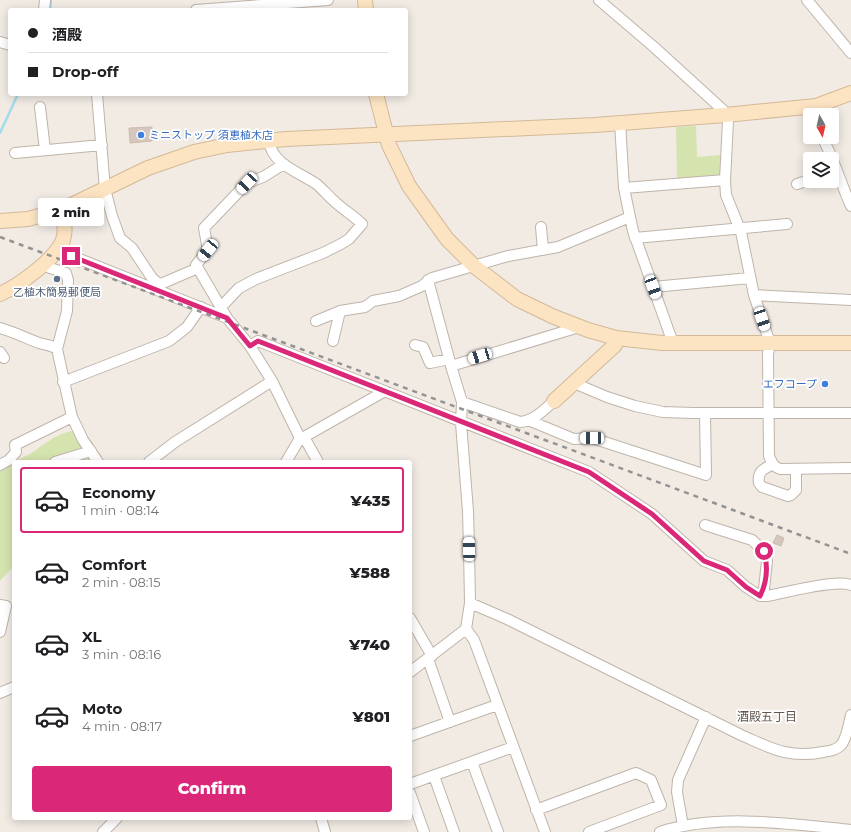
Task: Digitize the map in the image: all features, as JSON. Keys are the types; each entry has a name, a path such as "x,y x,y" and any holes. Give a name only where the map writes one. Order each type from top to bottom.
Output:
{"street":[{"path":"222,8 328,0"},
{"path":"599,0 723,110 728,121 725,180 726,195 740,229 754,295 770,343 768,354 769,456 773,464 775,467 780,469 851,468"},
{"path":"807,0 851,53"},
{"path":"822,108 851,92"},
{"path":"97,96 105,189 112,216 120,238 132,248 156,286"},
{"path":"376,96 389,145 409,186 447,240 474,266 517,299 552,316 580,327 616,338 662,343 851,343"},
{"path":"40,106 45,150"},
{"path":"0,221 28,219 61,210 148,168 194,152 227,145 269,140 620,123 725,115 803,112"},
{"path":"620,123 624,188 635,238 673,343"},
{"path":"221,307 240,288 256,279 323,253 341,244 349,239 362,224 355,216 333,201 316,183 293,171 277,158 270,146 269,140"},
{"path":"15,153 102,145"},
{"path":"284,164 263,177 247,183 204,228 208,250 196,265 227,318 250,346 272,381 302,438 317,460"},
{"path":"624,188 725,180"},
{"path":"797,184 803,182"},
{"path":"839,183 851,206"},
{"path":"0,294 24,280 44,264 57,250 63,240 64,233 64,219 61,210"},
{"path":"316,322 340,311 365,307 373,301 399,296 422,286 432,278 508,256 558,247 630,217"},
{"path":"635,238 787,224"},
{"path":"541,227 543,250"},
{"path":"57,250 156,286 227,318"},
{"path":"44,264 50,268 66,273 68,280 67,311 57,349 63,382 72,417 83,440 97,460"},
{"path":"156,286 198,268"},
{"path":"653,287 750,278"},
{"path":"412,671 466,629 470,603 468,511 461,422 462,402 428,280"},
{"path":"754,295 851,300"},
{"path":"63,382 169,341 187,327 201,307"},
{"path":"333,341 340,311"},
{"path":"415,345 423,347 430,363 450,362 580,327"},
{"path":"0,328 41,344 53,346 57,349"},
{"path":"462,402 520,422 528,420 539,414 615,345 616,338"},
{"path":"250,346 258,341 589,472 652,514 704,561 727,570 746,587 760,596 831,584 846,583 851,585"},
{"path":"152,460 175,442 272,381"},
{"path":"574,383 607,397 635,406 663,412 851,413"},
{"path":"287,460 302,438 385,391"},
{"path":"528,420 574,439 592,438 706,475 705,413"},
{"path":"8,463 16,452 15,445 72,417"},
{"path":"62,460 91,451"},
{"path":"773,464 761,470 758,483 762,487 788,496 796,490 796,469"},
{"path":"705,525 752,540 764,551 767,561 764,589 760,596"},
{"path":"470,603 507,619 740,735 779,751 796,755 814,754 834,750 841,745 845,739 851,715"},
{"path":"0,605 6,606 0,632"},
{"path":"412,622 430,658 450,722"},
{"path":"466,629 474,640 545,832"},
{"path":"0,693 12,688"},
{"path":"412,735 498,705"},
{"path":"683,826 676,792 678,780 706,717"},
{"path":"412,783 513,747"},
{"path":"472,762 498,832"},
{"path":"536,810 636,773 651,780 661,805 589,832"},
{"path":"434,776 454,832"},
{"path":"412,799 424,832"},
{"path":"103,832 115,820"},
{"path":"322,820 325,832"},
{"path":"660,832 683,826 724,822 765,822 851,830"}],"green space":[{"path":"696,126 697,157 722,155 723,175 677,180 676,127"},
{"path":"72,431 85,434 93,443 94,460 17,460 30,454 50,440 66,432"},
{"path":"12,462 12,568 0,581 0,465"}],"building":[{"name":"ミニストップ 須恵植木店","path":"152,127 152,141 130,143 129,128"},
{"path":"777,535 784,538 781,546 773,543"}],"waterway":[{"path":"50,8 51,0"},
{"path":"0,133 17,96"}],"railway":[{"path":"0,237 851,554"}],"place":[{"name":"ミニストップ 須恵植木店","path":"141,135"},
{"name":"乙植木簡易郵便局","path":"57,279"},
{"name":"エフコープ","path":"825,384"}],"district":[{"name":"酒殿五丁目","path":"767,716"}],"route":[{"path":"71,256 227,318 250,346 258,341 589,472 652,514 704,561 727,570 746,587 760,596 764,589 766,576 767,561 764,551"}]}
